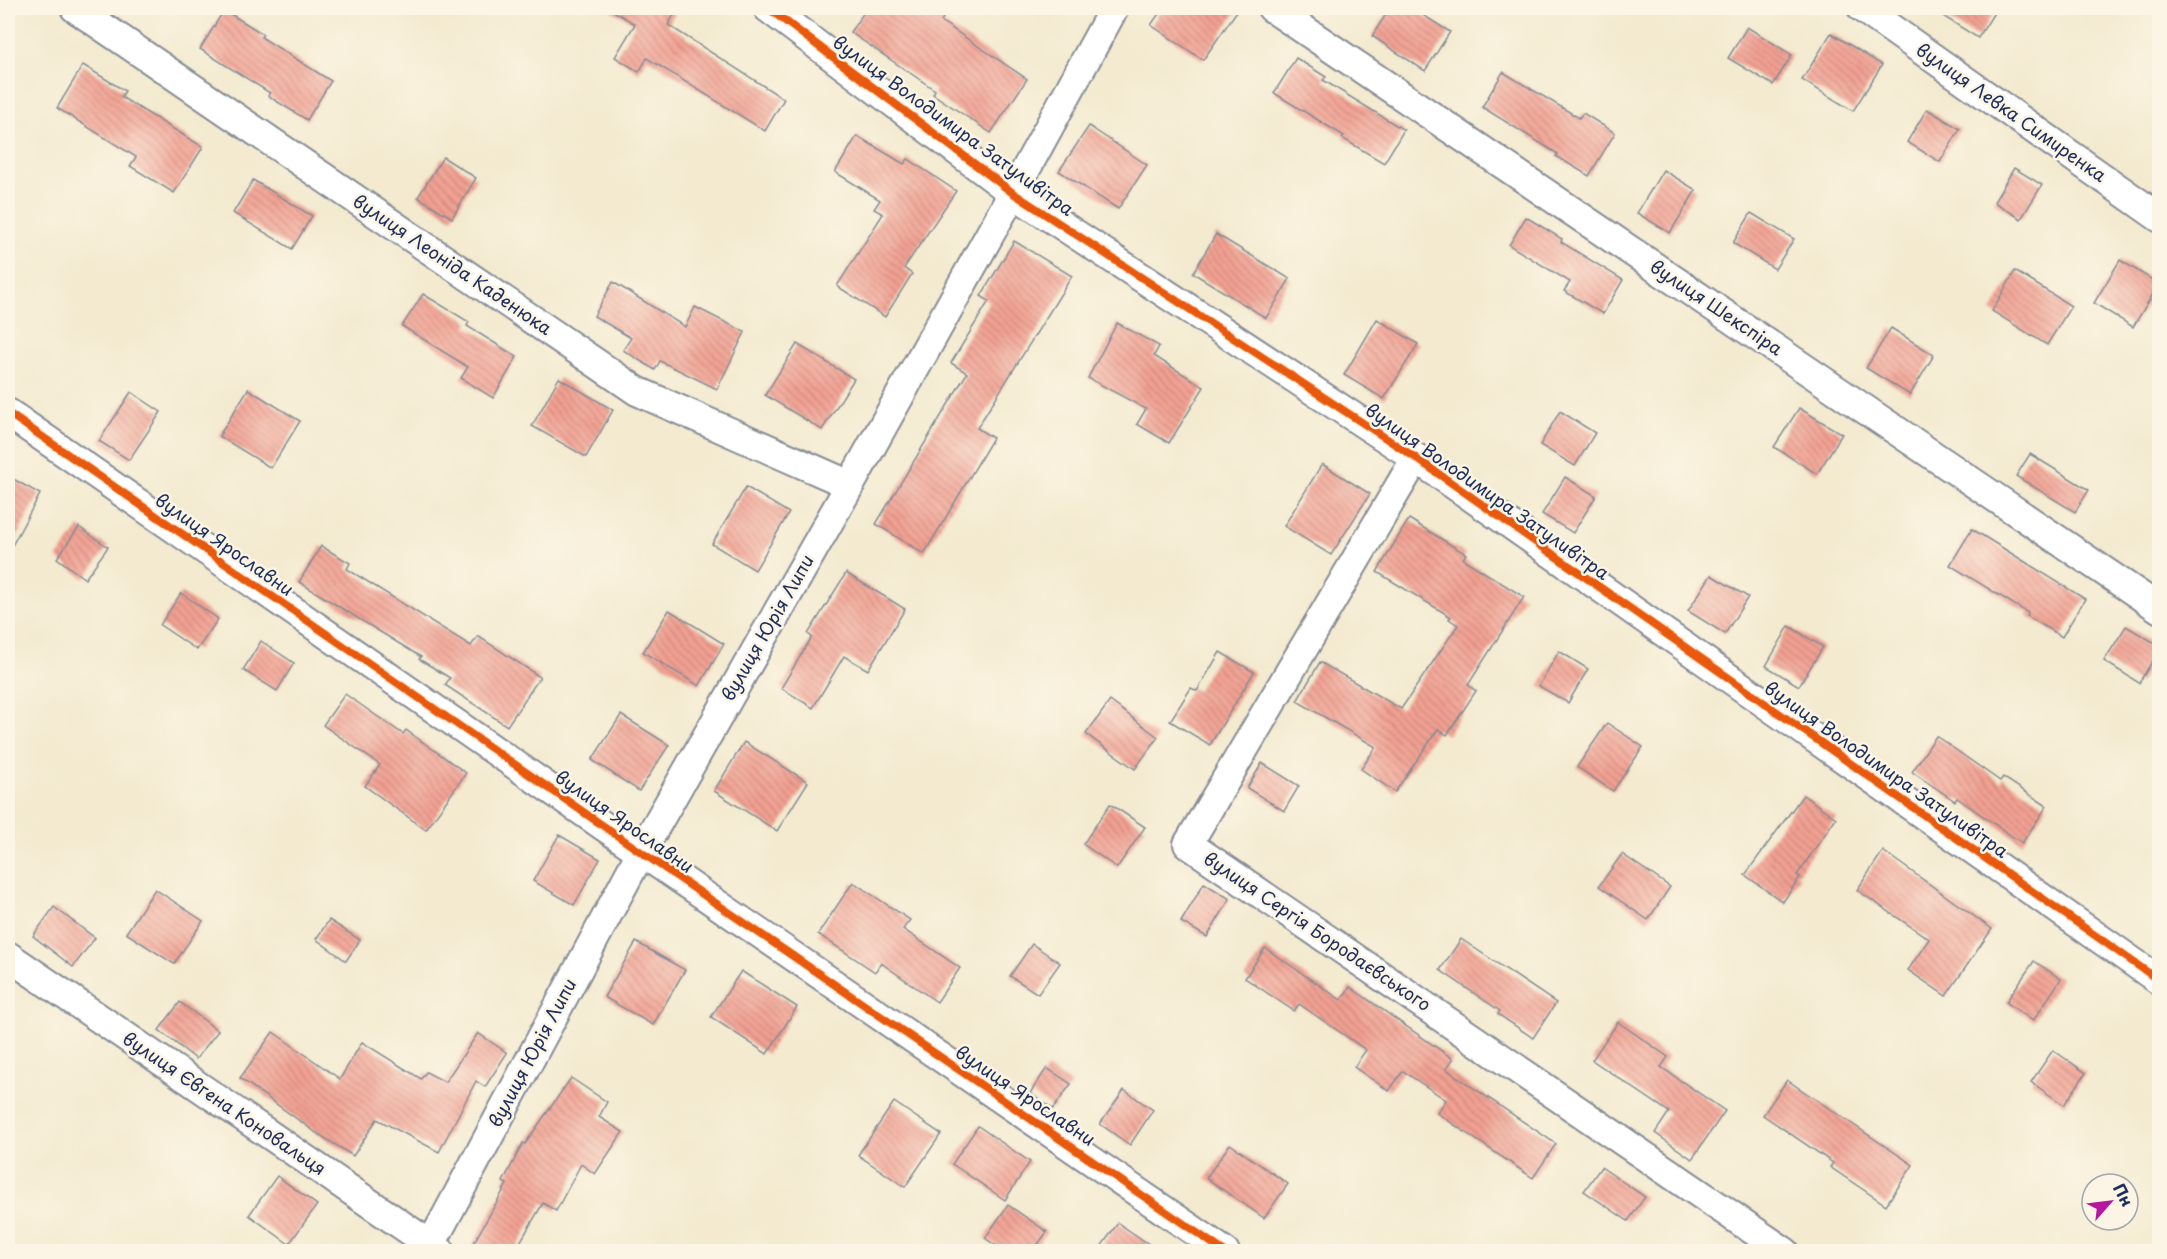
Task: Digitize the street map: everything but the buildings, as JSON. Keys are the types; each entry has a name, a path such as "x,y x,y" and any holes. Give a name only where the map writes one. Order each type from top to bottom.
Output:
{"street":[{"name":"вулиця Леоніда Каденюка","path":"75,8 638,391 850,485"},
{"name":"вулиця Володимира Затуливітра","path":"769,8 1013,193 1416,458 2160,981"},
{"name":"вулиця Юрія Липи","path":"433,1249 640,852 850,485 1114,8"},
{"name":"вулиця Шекспіра","path":"1272,8 2160,609"},
{"name":"вулиця Левка Симиренка","path":"1862,8 2160,218"},
{"name":"вулиця Ярославни","path":"8,413 640,852 1225,1251"},
{"name":"вулиця Сергія Бородаєвського","path":"1416,458 1188,844 1785,1251"},
{"name":"вулиця Євгена Коновальця","path":"8,956 433,1249"}],"cycle path":[{"path":"768,8 1013,193 1416,458 2160,981"},
{"path":"8,413 641,852 1225,1252"}]}
